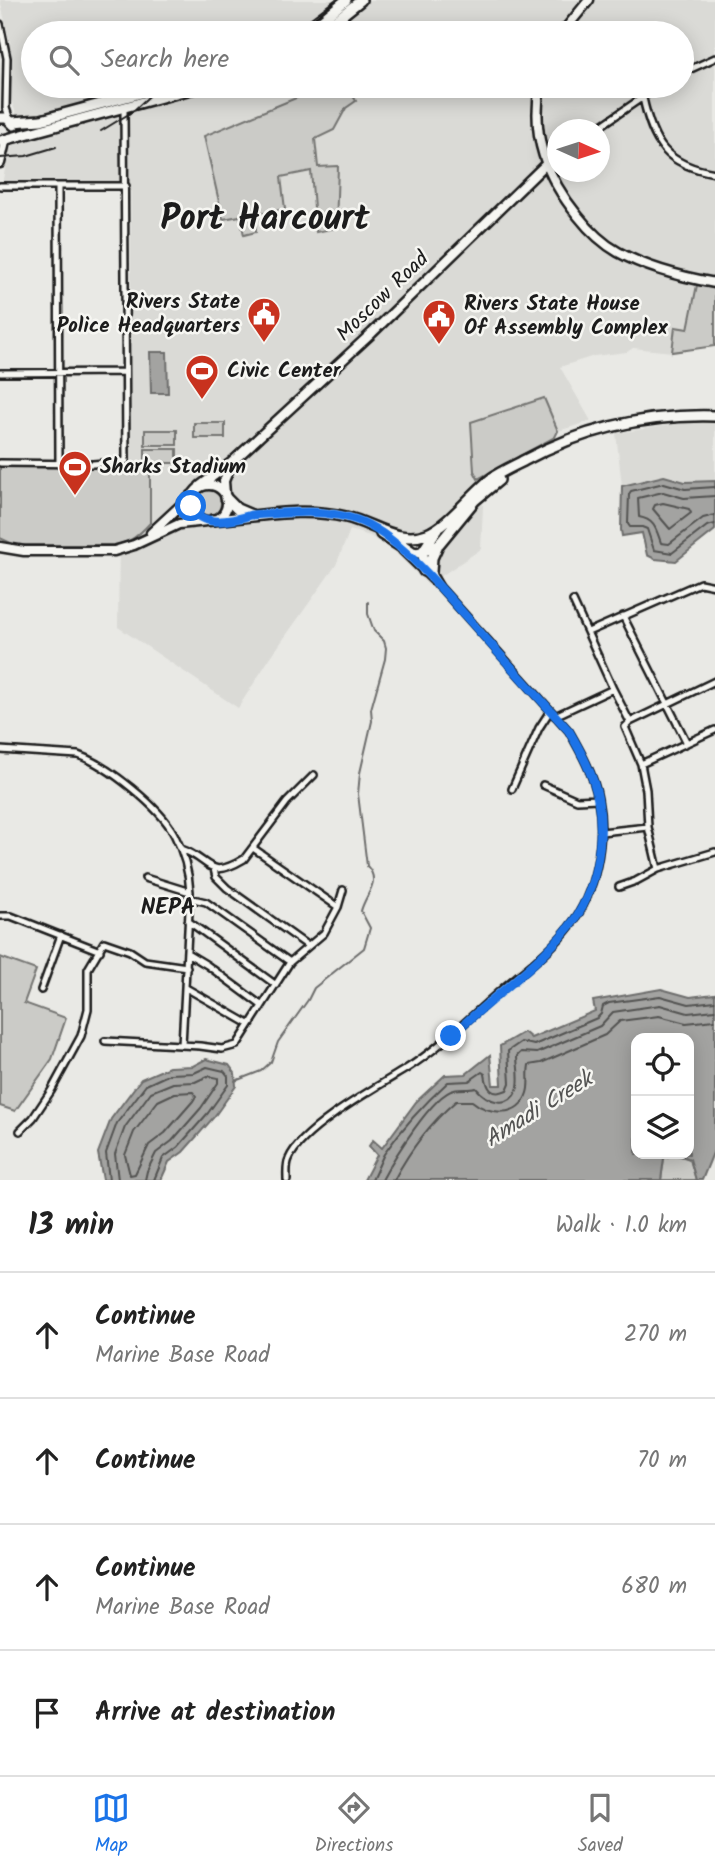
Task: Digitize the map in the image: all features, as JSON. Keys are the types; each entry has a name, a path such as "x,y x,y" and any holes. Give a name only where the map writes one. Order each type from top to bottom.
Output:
{"main road":[{"path":"320,21 345,0"},
{"path":"335,21 361,0"},
{"path":"0,115 12,121 41,120 123,98"},
{"path":"6,140 157,98"},
{"path":"6,140 15,129 12,121"},
{"path":"424,562 439,527 476,490 497,474 572,438 620,423 666,417 715,416"},
{"path":"424,562 475,500 519,463"},
{"path":"225,496 237,509 251,515"},
{"path":"210,521 297,512 331,514 360,521 424,562"},
{"path":"371,527 390,534 418,536 439,527"},
{"path":"424,562 432,558 439,544"}],"street":[{"path":"572,21 589,0"},
{"path":"0,24 7,58 5,100 12,121"},
{"path":"694,68 715,58"},
{"path":"539,98 537,122 545,165 569,205 598,239 640,263 715,283"},
{"path":"610,120 643,98 652,133 667,154 688,167 715,173"},
{"path":"0,115 5,100"},
{"path":"0,463 126,461 124,107"},
{"path":"0,163 6,140"},
{"name":"Moscow Road","path":"200,486 231,463 423,285 545,165"},
{"path":"0,187 126,186"},
{"path":"58,188 59,463"},
{"path":"0,373 125,372"},
{"path":"146,537 179,524 210,521 224,512 224,481 231,463"},
{"path":"0,547 24,551 114,551 134,545 146,537 200,486 214,485 225,496"},
{"path":"192,495 193,512 210,521"},
{"path":"287,1180 289,1158 309,1135 337,1113 430,1053 550,947 570,926 589,889 595,870 601,832 598,799 583,755 569,731 440,587 424,562 390,534"},
{"path":"400,548 424,562"},
{"path":"588,632 700,583 715,586"},
{"path":"573,601 630,722"},
{"path":"624,616 687,743"},
{"path":"658,869 648,827 646,790 641,765 625,727 630,722 715,681"},
{"path":"512,789 539,728 553,713 613,689"},
{"path":"641,765 715,730"},
{"path":"0,750 89,758 128,785 158,813 174,833 189,872 190,895 183,1045"},
{"path":"181,849 214,869 220,870 236,864 244,859 287,802 314,775"},
{"path":"543,785 577,800 598,799"},
{"path":"601,832 648,827"},
{"path":"253,848 338,907"},
{"path":"619,887 658,869 715,852"},
{"path":"214,869 216,877 227,888 308,946"},
{"path":"145,878 206,902 290,962"},
{"path":"105,1041 222,1049 237,1045 290,962 324,933 338,907 343,890"},
{"path":"0,916 11,916 100,951"},
{"path":"188,922 276,985"},
{"path":"41,990 61,936"},
{"path":"20,1131 33,1118 51,1091 81,1036 88,1009 88,969 106,942 145,961 187,967"},
{"path":"187,953 208,965 261,1005"},
{"path":"186,988 249,1024"}],"shaded area":[{"path":"0,0 715,0 715,346 672,352 633,348 627,352 594,356 560,367 591,421 558,431 555,437 478,479 483,506 481,549 428,585 393,550 370,536 350,530 336,565 238,708 118,627 119,544 125,543 150,470 131,470 131,183 4,183 9,150 18,141 16,113 11,100 10,43"},
{"path":"296,98 354,98 356,101 346,108 334,130 315,139 318,167 338,166 336,228 316,232 311,171 281,177 285,209 255,215 256,232 244,235 240,216 223,219 204,136"},
{"path":"697,285 715,288 715,346 672,352 675,327 688,329"},
{"path":"544,398 558,431 555,437 478,479 474,471 471,422"},
{"path":"704,420 715,422 715,481 685,482 664,476 622,486 616,433"},
{"path":"194,423 225,423 225,438 194,438"},
{"path":"145,430 177,430 177,445 145,445"},
{"path":"145,449 177,449 177,463 145,463"},
{"name":"Sharks Stadium","path":"131,466 132,470 150,470 150,523 130,540 114,545 15,545 0,538 0,467"},
{"path":"208,490 217,494 221,503 217,512 208,516 199,512 195,503 199,494"},
{"path":"0,957 36,970 24,1003 66,1018 52,1059 15,1111 0,1106"},
{"path":"664,1159 690,1159 696,1180 661,1180"}],"water":[{"path":"150,352 167,352 168,393 151,393"},
{"path":"664,476 685,482 715,481 715,530 676,561 655,559 647,555 642,533 622,536 621,530 622,486"},
{"name":"Amadi Creek","path":"661,989 690,997 715,994 715,1148 702,1180 696,1180 690,1159 694,1159 694,1033 631,1033 631,1159 664,1159 661,1180 364,1180 377,1155 369,1146 373,1140 382,1148 416,1102 445,1075 466,1074 490,1055 493,1085 502,1085 500,1046 524,1032 531,1038 595,1011 593,1001"},
{"path":"206,1059 229,1065 235,1073 236,1086 214,1117 183,1152 169,1162 161,1180 103,1180 98,1153 111,1119 141,1079 169,1067 193,1066"}],"waterway":[{"path":"235,1081 261,1071 271,1062 278,1042 314,988 364,948 370,928 361,911 373,877 367,866 358,794 372,721 371,709 386,648 384,641 374,631 368,614 368,602"}],"railway":[{"path":"307,21 335,0"},
{"path":"101,131 132,112 147,98"},
{"path":"0,158 26,156 56,147"}],"place":[{"name":"Rivers State Police Headquarters","path":"264,344"},
{"name":"Rivers State House Of Assembly Complex","path":"439,346"},
{"name":"Civic Center","path":"202,401"},
{"name":"Sharks Stadium","path":"75,497"}],"district":[{"name":"Port Harcourt","path":"265,220"},
{"name":"NEPA","path":"168,908"}],"route":[{"path":"191,506 197,516 207,521 251,515 314,512 346,517 371,527 400,548 440,587 569,731 583,755 598,799 601,832 595,870 580,910 570,926 550,947 451,1036"}]}
